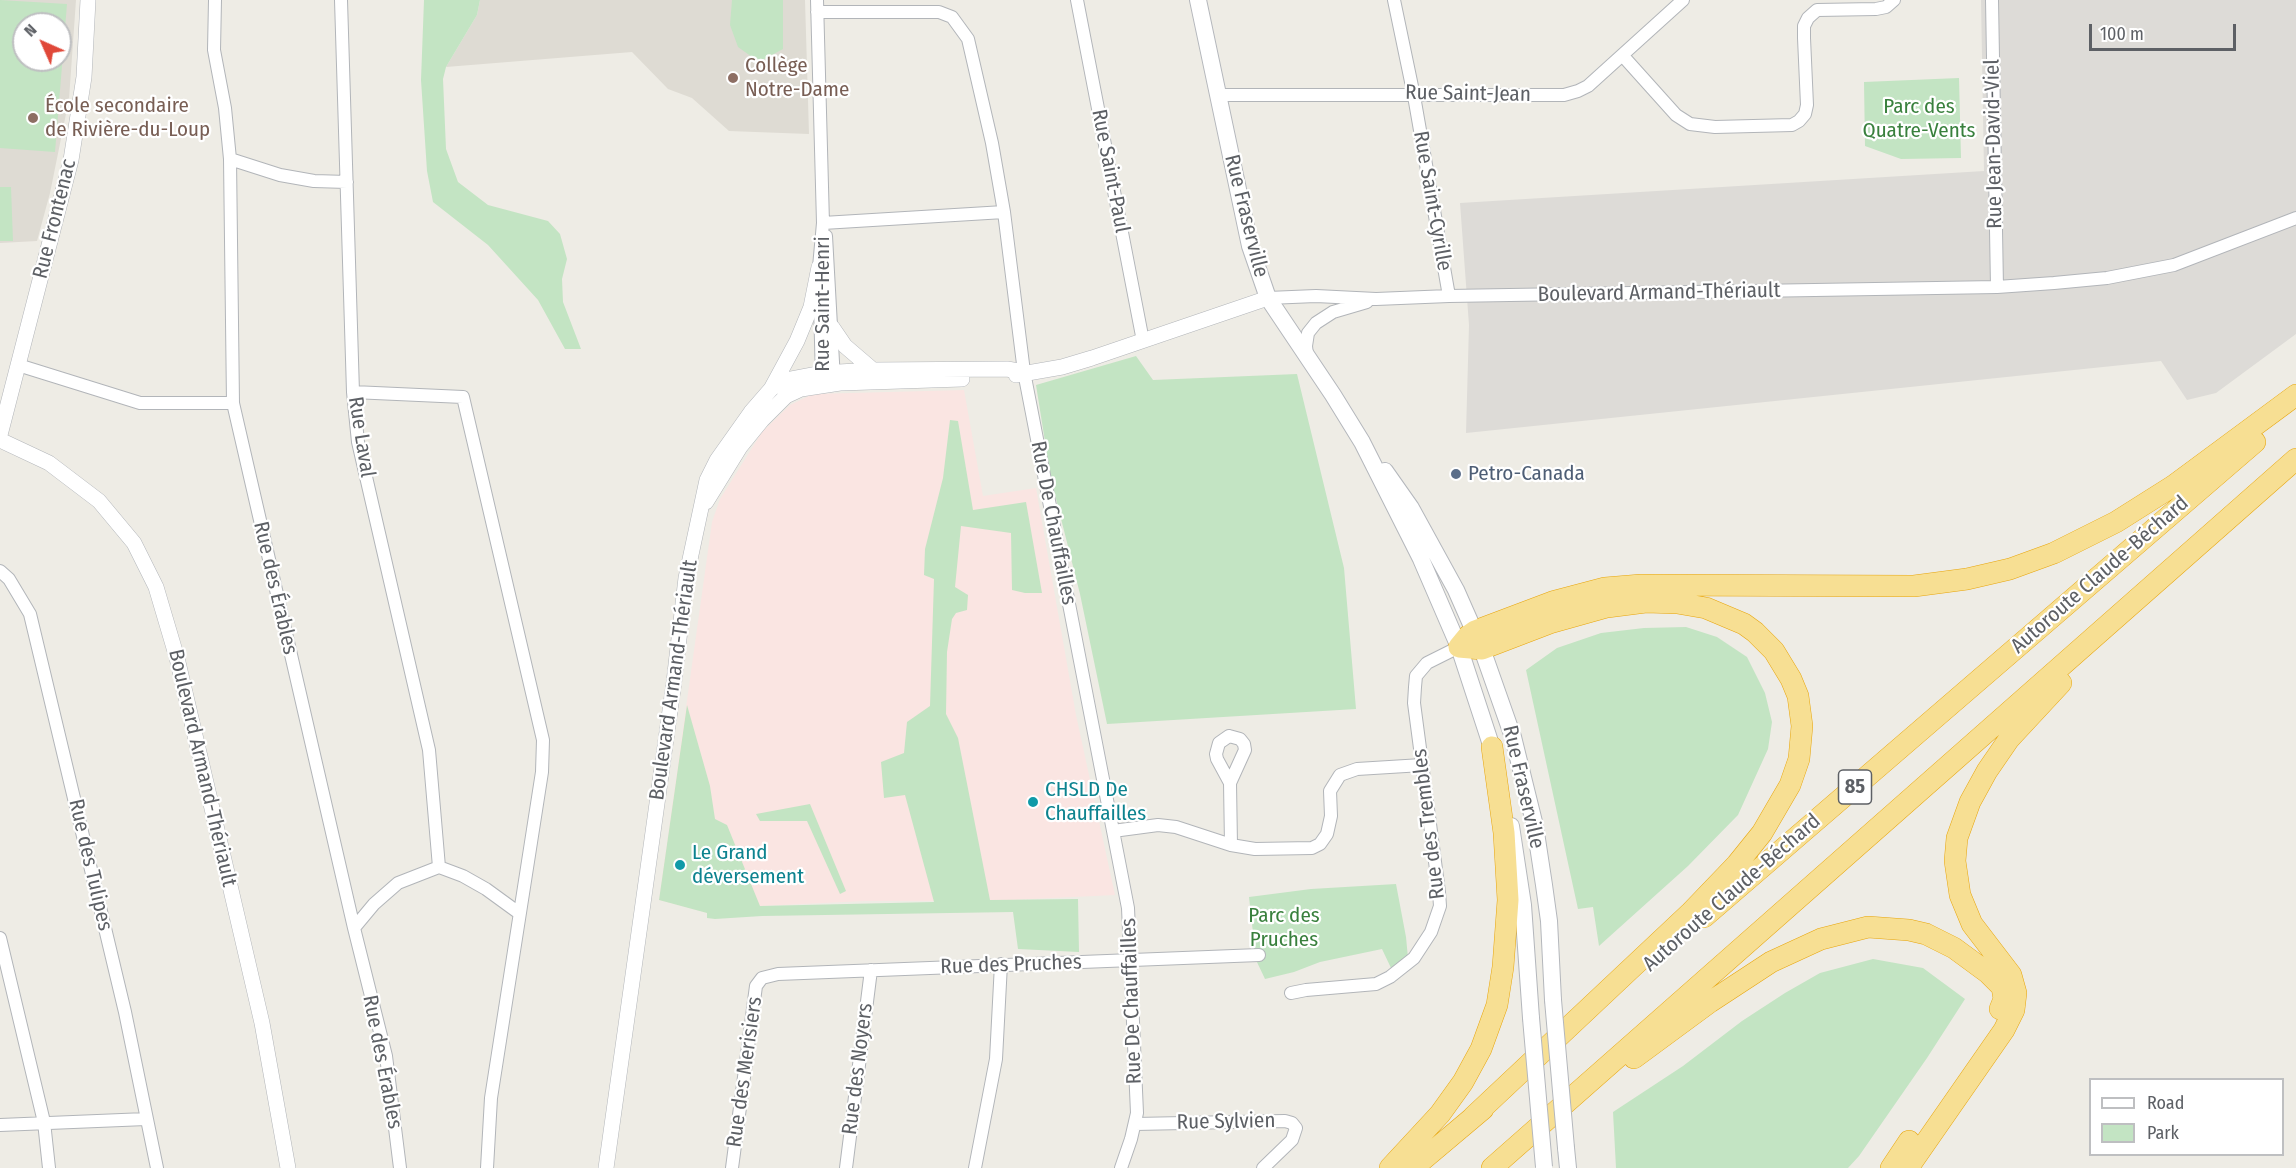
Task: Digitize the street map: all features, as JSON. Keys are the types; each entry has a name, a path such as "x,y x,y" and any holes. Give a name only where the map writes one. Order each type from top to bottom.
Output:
{"highway":[{"path":"1479,640 1552,602 1605,588 1641,585 1914,586 1967,579 2010,569 2061,550 2116,522 2173,486 2296,395"},
{"name":"Autoroute Claude-Béchard","path":"1413,1168 2296,406"},
{"path":"1908,1168 2004,1030 2016,1003 2011,975 1972,924 1957,883 1955,861 1957,838 1978,786 2009,739 2061,682 2296,459"},
{"name":"Autoroute Claude-Béchard","path":"1493,1168 2296,459"},
{"path":"1459,647 1607,607 1646,602 1677,603 1706,608 1744,624 1774,651 1791,679 1798,696 1802,734 1799,759 1790,785 1762,833 1737,864 1690,913 1473,1117"},
{"path":"1390,1168 1440,1114 1463,1082 1481,1049 1497,1005 1503,967 1508,900 1504,833 1492,747"},
{"path":"1493,1168 1634,1058 1752,974 1813,942 1852,930 1875,927 1909,930 1944,942 1988,973 2002,987 2004,995 1999,1011 1891,1168"}],"main road":[{"name":"Rue Fraserville","path":"1198,0 1250,246 1268,297 1334,395 1362,442 1421,559 1459,647 1492,747 1507,804 1519,871 1528,954 1544,1168"},
{"name":"Rue Fraserville","path":"1362,442 1411,508 1442,564 1479,640 1513,737 1535,826 1549,921 1568,1168"}],"street":[{"name":"Rue Frontenac","path":"0,435 71,160 84,77 88,0"},
{"name":"Rue des Érables","path":"215,0 214,51 225,108 230,159 232,403 386,1056 400,1168"},
{"name":"Rue Laval","path":"341,0 353,392 358,442 429,750 439,867"},
{"name":"Rue Saint-Paul","path":"1077,0 1143,341"},
{"name":"Rue Saint-Cyrille","path":"1394,0 1414,96 1449,296"},
{"name":"Rue Saint-Jean","path":"1218,95 1385,93 1414,96 1563,95 1588,86 1683,0"},
{"path":"1623,56 1676,115 1690,124 1715,127 1792,125 1805,114 1807,105 1804,26 1808,18 1817,10 1876,9 1886,7 1894,0"},
{"name":"Rue Jean-David-Viel","path":"1992,0 1996,287"},
{"name":"Rue De Chauffailles","path":"817,6 939,12 952,16 968,39 992,143 1004,212 1024,372 1128,908 1135,1124 1121,1168"},
{"name":"Rue Saint-Henri","path":"817,6 823,223 819,267 828,378"},
{"path":"230,159 280,175 314,181 347,182"},
{"path":"823,223 1004,212"},
{"name":"Boulevard Armand-Thériault","path":"606,1168 687,579 699,512 707,480 717,460 751,412 771,389 785,380 1007,378 1024,372 1062,367 1268,297 1316,296 1376,299 1996,287 2107,278 2174,266 2296,218"},
{"name":"Rue Saint-Henri","path":"823,223 828,243 832,327 828,378"},
{"path":"771,389 797,341 811,307 819,267"},
{"path":"1308,359 1308,333 1316,323 1333,312 1376,299"},
{"path":"832,327 845,346 873,370"},
{"path":"18,365 140,403 232,403"},
{"name":"Boulevard Armand-Thériault","path":"699,512 740,447 773,407 801,389 828,378 873,370 1007,369 1024,372"},
{"path":"353,392 463,397 543,741 542,772 491,1098 487,1168"},
{"name":"Boulevard Armand-Thériault","path":"0,440 49,463 70,476 99,501 134,543 156,586 177,658 262,1023 288,1168"},
{"name":"Rue des Tulipes","path":"0,571 9,579 30,614 125,1012 157,1168"},
{"name":"Rue des Trembles","path":"1291,993 1376,984 1390,977 1414,958 1431,932 1440,906 1414,703 1416,676 1427,663 1459,647"},
{"path":"1113,831 1146,826 1176,827 1231,845 1281,850 1312,848 1320,844 1328,834 1331,816 1330,791 1340,775 1357,769 1422,765"},
{"path":"1230,783 1231,845"},
{"path":"354,928 374,904 398,883 439,867 471,880 519,913"},
{"path":"0,939 44,1122 49,1168"},
{"name":"Rue des Pruches","path":"762,978 778,974 1259,955"},
{"path":"975,1168 996,1059 1001,964"},
{"name":"Rue des Noyers","path":"846,1168 871,970"},
{"name":"Rue des Merisiers","path":"732,1168 756,986 762,978"},
{"path":"0,1125 146,1119"},
{"name":"Rue Sylvien","path":"1135,1124 1285,1120 1292,1123 1296,1128 1292,1140 1263,1168"}],"shaded area":[{"name":"École secondaire de Rivière-du-Loup","path":"0,0 76,0 72,57 72,12 12,12 12,72 71,72 69,99 50,193 37,241 0,243"},
{"name":"Collège Notre-Dame","path":"480,0 805,0 809,134 729,131 692,98 668,89 632,52 446,67 477,15"},
{"path":"1981,0 2296,0 2296,334 2216,393 2187,400 2161,361 1466,433 1469,325 1460,203 1984,171"},
{"path":"964,390 983,496 1036,488 1076,715 1115,895 990,901 865,901 760,906 708,913 659,900 712,522 720,499 762,432 790,405 813,394"}],"green space":[{"path":"0,0 67,4 66,12 12,12 12,72 61,72 55,152 0,148"},
{"path":"424,0 480,0 477,15 446,67 443,79 446,149 458,182 488,205 548,221 560,234 567,259 562,279 563,302 581,349 565,349 538,300 488,245 433,202 427,171 421,80"},
{"path":"732,0 783,0 783,49 759,62 738,47 730,25"},
{"name":"Parc des Quatre-Vents","path":"1959,78 1961,158 1901,159 1865,146 1864,82"},
{"path":"0,187 11,187 13,241 0,241"},
{"path":"1136,356 1153,380 1297,374 1344,568 1356,709 1107,724 1080,594 1051,479 1036,385"},
{"path":"950,420 958,421 973,510 1026,502 1042,593 1012,590 1011,533 961,526 955,587 968,595 967,610 956,613 952,619 947,652 946,714 958,738 990,900 1078,899 1079,952 1018,949 1013,912 762,916 715,919 707,918 707,913 659,900 687,705 710,786 715,819 727,825 760,906 934,902 905,795 884,798 881,762 904,753 907,722 930,706 934,579 924,575 925,549 943,478"},
{"path":"1686,627 1717,637 1747,657 1765,693 1772,722 1768,749 1738,815 1688,866 1599,946 1593,907 1578,909 1526,670 1557,648 1601,633 1644,628"},
{"path":"810,804 846,891 840,894 807,821 760,821 756,814"},
{"name":"Parc des Pruches","path":"1396,884 1408,958 1399,966 1391,968 1382,949 1320,962 1294,972 1265,979 1256,960 1249,897 1311,889"},
{"path":"1873,959 1923,968 1965,999 1927,1058 1859,1156 1848,1168 1616,1168 1613,1112 1683,1066 1742,1021 1785,993 1820,973"}],"place":[{"name":"Collège Notre-Dame","path":"733,78"},
{"name":"École secondaire de Rivière-du-Loup","path":"33,118"},
{"name":"Petro-Canada","path":"1456,474"},
{"name":"CHSLD De Chauffailles","path":"1033,802"},
{"name":"Le Grand déversement","path":"680,865"}]}
